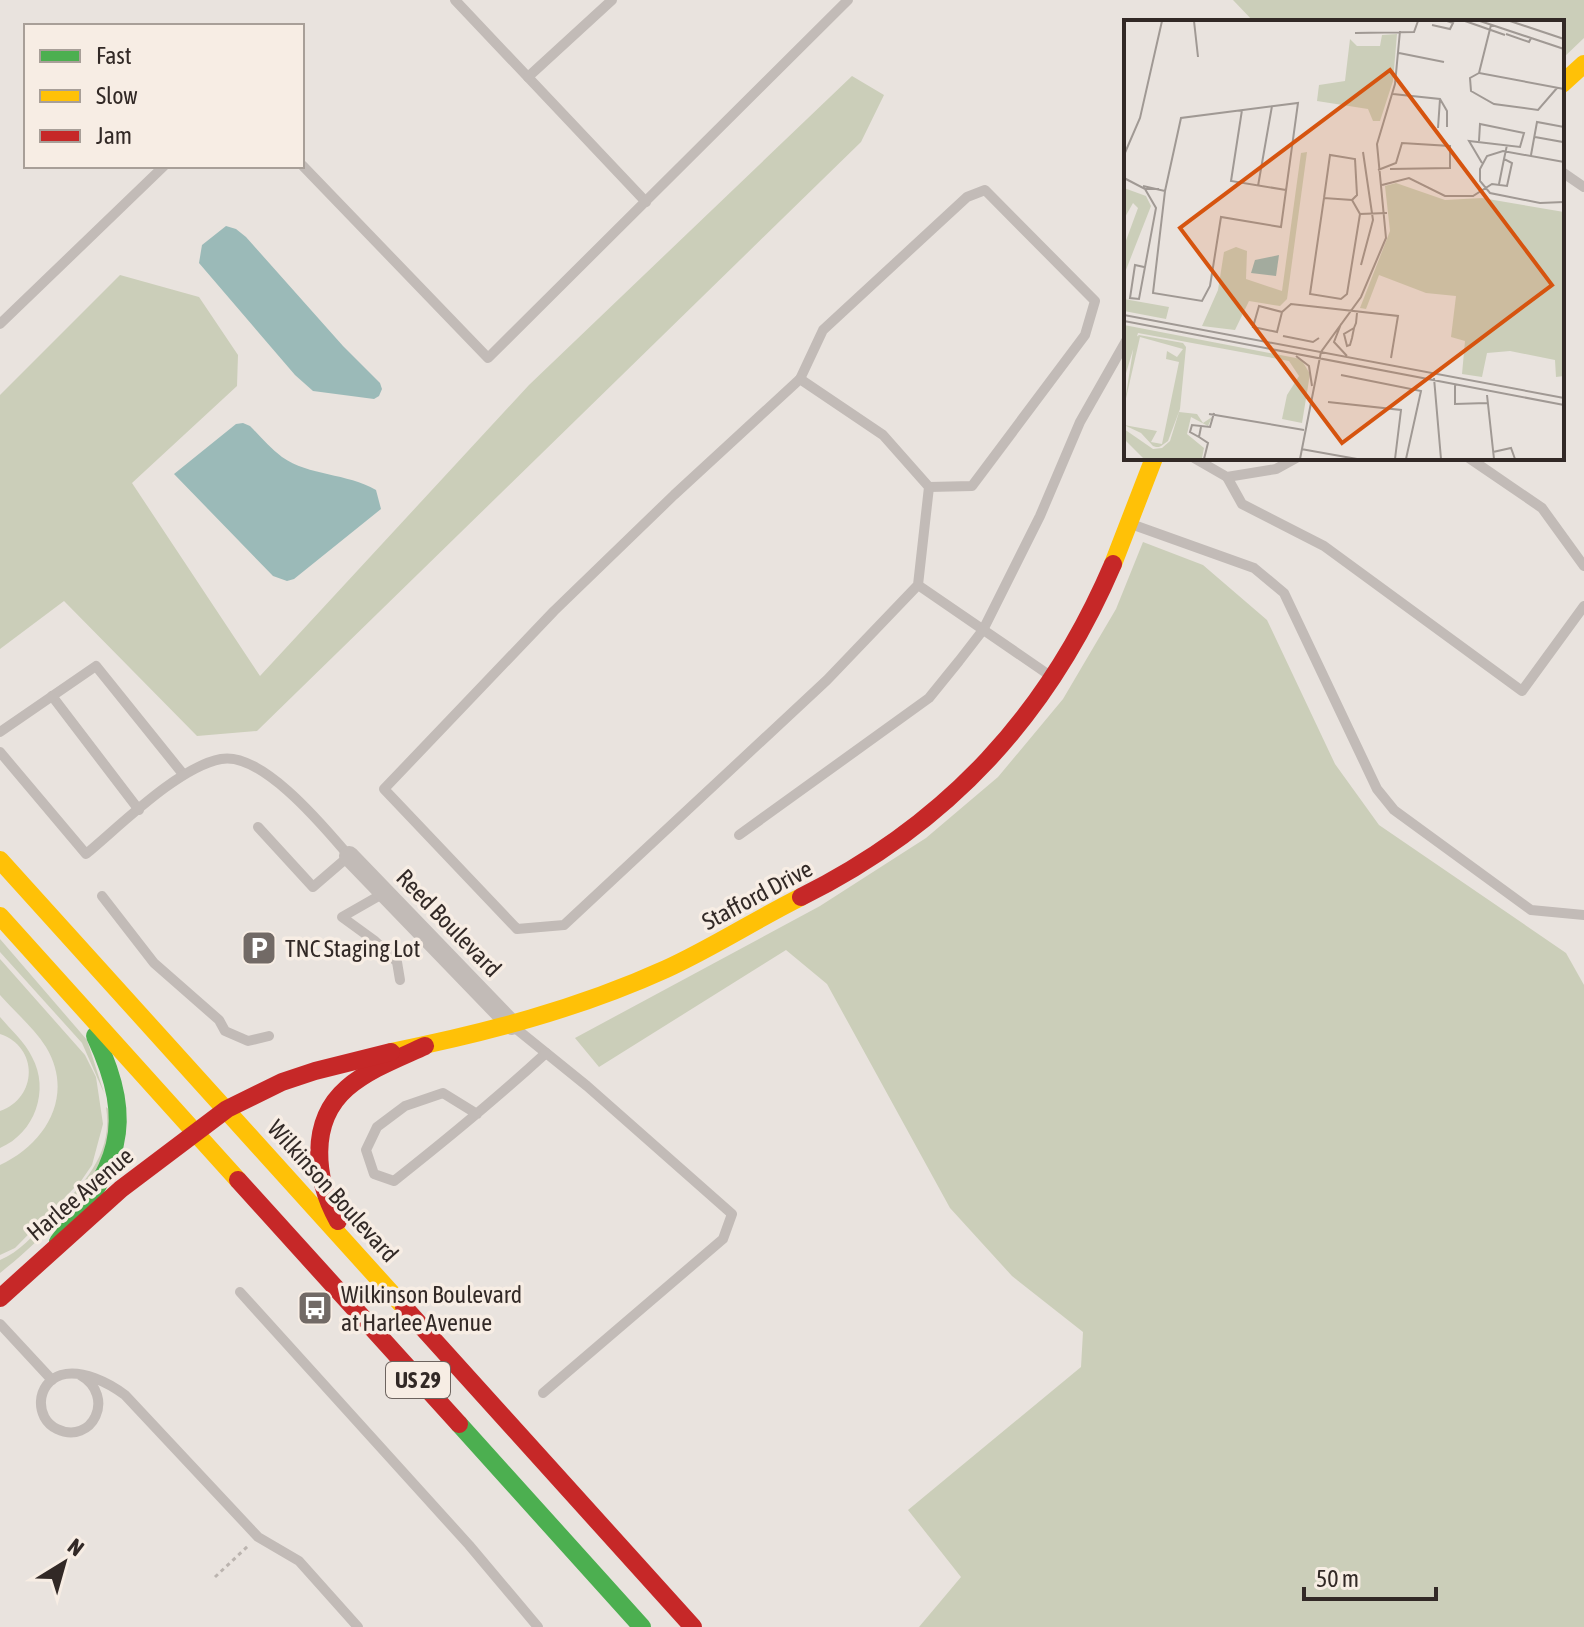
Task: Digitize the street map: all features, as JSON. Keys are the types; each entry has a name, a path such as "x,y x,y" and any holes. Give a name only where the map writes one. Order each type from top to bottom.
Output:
{"main road":[{"path":"1564,82 1584,64"},
{"name":"Stafford Drive","path":"195,1132 227,1109 289,1079 335,1064 512,1025 623,988 686,959 875,857 955,795 992,757 1054,678 1085,625 1110,573 1153,460"},
{"name":"Wilkinson Boulevard","path":"0,860 693,1627"},
{"name":"US 29","path":"0,916 642,1627"},
{"path":"58,1242 87,1206 105,1175 119,1131 116,1082 106,1055 69,992"},
{"path":"369,1267 333,1213 322,1186 318,1162 322,1131 330,1110 345,1090 372,1072 425,1046"},
{"name":"Harlee Avenue","path":"0,1298 58,1242 125,1185 195,1132"}],"street":[{"name":"Reed Boulevard","path":"349,856 512,1025"}],"lane":[{"path":"455,0 646,202"},
{"path":"528,77 612,0"},
{"path":"304,167 488,358 848,0"},
{"path":"0,324 162,168"},
{"path":"1564,173 1584,187"},
{"path":"800,379 883,435 929,487 918,585 827,680 564,925 517,929 384,789 554,611 800,379 823,330 967,197 985,190 1095,301 1085,335 972,486 929,487"},
{"path":"739,835 929,698 983,630 1040,516 1080,422 1124,345"},
{"path":"1197,460 1227,477 1242,504 1324,546 1522,691 1584,606"},
{"path":"1227,477 1276,469 1292,460"},
{"path":"1472,460 1542,508 1584,566"},
{"path":"1129,523 1254,568 1284,593 1377,789 1394,810 1531,910 1584,915"},
{"path":"918,585 1054,678"},
{"path":"0,732 96,666 183,774"},
{"path":"52,696 139,810"},
{"path":"0,752 86,854 183,774 223,758 257,766 319,820 349,856 313,887 258,827"},
{"path":"384,893 342,917 397,962 400,980"},
{"path":"102,896 154,963 219,1020 225,1031 248,1041 269,1036"},
{"path":"512,1025 732,1214 723,1239 543,1393"},
{"path":"477,1114 443,1093 405,1106 377,1127 366,1150 374,1174 394,1181 477,1114 546,1053"},
{"path":"240,1292 538,1627"},
{"path":"0,1324 52,1380"},
{"path":"80,1375 97,1393 98,1409 91,1423 76,1431 60,1431 47,1421 41,1406 43,1391 52,1380 63,1375 80,1375 112,1385 125,1395 258,1537 299,1561 358,1627"}],"path":[{"path":"215,1577 249,1545"}],"green space":[{"path":"1233,0 1584,0 1584,38 1564,57 1564,20 1252,20"},
{"path":"852,76 884,95 861,142 257,731 197,736 64,601 0,649 0,395 120,275 199,297 238,355 237,386 132,483 260,676 529,385"},
{"path":"1143,542 1203,565 1267,620 1335,764 1379,825 1566,953 1584,985 1584,1627 919,1627 961,1577 908,1510 1081,1367 1083,1332 1012,1276 950,1208 827,984 786,950 599,1067 575,1038 820,906 926,838 998,777 1063,699 1116,609"},
{"path":"0,939 87,1040 104,1093 82,1043 0,952"},
{"path":"0,959 85,1055 96,1077 103,1124 92,1165 81,1181 15,1248 0,1255 0,1165 31,1144 42,1131 51,1116 58,1083 46,1047 0,995"},
{"path":"0,1017 29,1052 40,1083 36,1109 30,1121 12,1141 0,1148 0,1111 22,1095 29,1072 22,1050 0,1034"},
{"path":"106,1107 112,1112 110,1131 94,1176 56,1222 0,1273 0,1260 31,1237 92,1170 105,1141"}],"water":[{"path":"226,226 246,237 380,383 382,389 379,396 374,399 313,391 295,375 199,263 202,245"},
{"path":"243,423 293,463 376,490 381,509 294,579 287,581 273,576 174,474 236,424"}],"traffic: fast":[{"path":"58,1242 95,1191 115,1145 118,1122 116,1096 95,1036"},
{"path":"459,1424 642,1627"}],"traffic: slow":[{"path":"1564,82 1584,64"},
{"path":"1113,564 1153,460"},
{"path":"0,860 404,1307"},
{"path":"391,1052 496,1028 599,996 683,961 801,897"},
{"path":"0,916 238,1180"}],"traffic: jam":[{"path":"801,897 854,868 903,835 947,799 988,759 1025,716 1058,669 1113,564"},
{"path":"338,1221 320,1170 321,1134 326,1117 334,1102 356,1081 384,1064 425,1046"},
{"path":"0,1298 121,1189 227,1109 282,1082 391,1052"},
{"path":"238,1180 459,1424"},
{"path":"404,1307 693,1627"}],"place":[{"name":"TNC Staging Lot","path":"259,948"},
{"name":"Wilkinson Boulevard at Harlee Avenue","path":"315,1308"}]}
